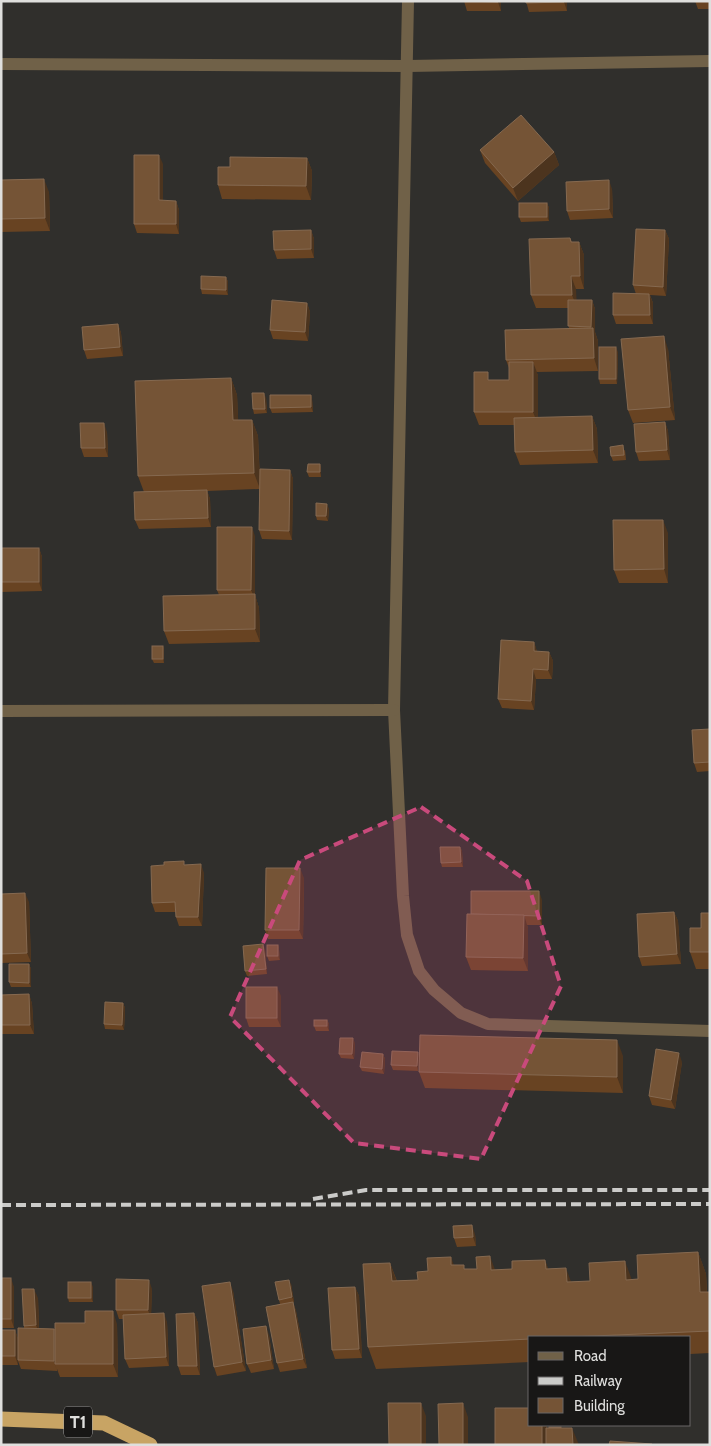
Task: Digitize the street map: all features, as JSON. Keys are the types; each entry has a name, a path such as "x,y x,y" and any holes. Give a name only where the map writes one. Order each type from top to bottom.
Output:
{"highway":[{"name":"T1","path":"1,1420 104,1423 150,1445"}],"street":[{"path":"408,1 394,710 403,896 407,935 419,970 434,990 461,1013 488,1024 710,1031"},
{"path":"1,64 408,66 710,61"},
{"path":"1,710 394,710"}],"highlighted area":[{"path":"421,807 527,881 561,986 481,1159 354,1143 230,1017 300,860"}],"building":[{"path":"464,1 498,1 498,2"},
{"path":"526,1 564,1 564,2 526,3"},
{"path":"521,115 554,152 513,188 480,150"},
{"path":"134,155 159,155 159,200 176,201 176,224 134,224"},
{"path":"230,157 307,158 306,186 218,185 218,167 230,167"},
{"path":"44,179 45,218 1,219 1,180"},
{"path":"609,180 609,209 567,211 566,182"},
{"path":"519,203 547,203 547,217 519,217"},
{"path":"636,229 665,230 663,287 633,285"},
{"path":"311,230 311,249 274,250 273,231"},
{"path":"570,238 571,242 579,242 580,276 571,276 572,295 531,295 529,239"},
{"path":"201,276 226,277 226,290 201,289"},
{"path":"613,293 649,294 650,315 613,315"},
{"path":"272,300 307,303 305,332 270,330"},
{"path":"568,300 592,300 591,327 568,326"},
{"path":"118,324 120,347 84,350 82,327"},
{"path":"593,328 594,358 506,360 505,330"},
{"path":"664,336 670,407 628,410 621,339"},
{"path":"599,347 616,347 616,379 599,379"},
{"path":"509,362 533,362 533,412 474,412 474,372 488,372 488,380 509,380"},
{"path":"231,378 233,420 252,420 254,473 138,476 135,381"},
{"path":"252,393 264,393 265,409 253,409"},
{"path":"270,395 311,395 311,407 270,408"},
{"path":"592,416 593,450 515,452 514,418"},
{"path":"665,422 667,450 636,452 634,424"},
{"path":"80,423 104,423 105,448 81,448"},
{"path":"623,445 624,455 611,456 610,447"},
{"path":"308,464 320,464 320,472 307,472"},
{"path":"260,469 290,470 289,531 259,530"},
{"path":"207,490 208,518 135,520 134,492"},
{"path":"316,503 327,504 326,516 316,516"},
{"path":"613,520 663,520 664,569 614,570"},
{"path":"217,527 252,527 251,590 217,590"},
{"path":"1,548 39,548 39,582 1,582"},
{"path":"255,594 255,629 164,631 163,596"},
{"path":"501,640 534,642 534,651 549,652 548,670 533,669 531,701 498,699"},
{"path":"152,646 163,646 163,659 152,659"},
{"path":"710,729 710,762 694,763 692,730"},
{"path":"440,847 460,847 461,862 441,863"},
{"path":"184,861 184,865 201,864 198,917 176,917 175,902 152,903 151,866 164,865 164,862"},
{"path":"266,868 300,868 299,930 265,930"},
{"path":"471,891 539,891 539,916 471,914"},
{"path":"25,893 27,953 1,954 1,894"},
{"path":"674,912 677,954 639,957 637,914"},
{"path":"701,913 710,913 710,952 690,952 690,928 701,928"},
{"path":"467,914 524,915 523,958 466,957"},
{"path":"263,944 266,969 245,971 243,946"},
{"path":"267,945 278,945 278,956 267,956"},
{"path":"9,964 29,964 29,983 9,982"},
{"path":"246,987 277,987 277,1018 246,1018"},
{"path":"29,994 30,1025 1,1025 1,995"},
{"path":"105,1002 123,1003 122,1025 104,1024"},
{"path":"314,1020 327,1020 327,1026 314,1026"},
{"path":"420,1035 617,1040 617,1077 419,1072"},
{"path":"340,1038 353,1038 352,1054 339,1054"},
{"path":"656,1049 679,1053 671,1100 649,1096"},
{"path":"392,1051 418,1052 417,1066 391,1065"},
{"path":"362,1052 383,1054 382,1069 360,1067"},
{"path":"472,1225 473,1237 454,1238 453,1226"},
{"path":"698,1252 700,1292 710,1292 710,1331 592,1336 528,1336 528,1339 368,1347 363,1264 390,1263 392,1281 418,1280 417,1272 428,1271 427,1258 451,1257 451,1265 464,1265 464,1269 477,1269 476,1257 490,1256 491,1270 512,1269 512,1261 545,1260 546,1269 566,1268 567,1282 590,1281 589,1263 625,1261 626,1280 638,1279 637,1255"},
{"path":"1,1278 11,1278 11,1319 1,1319"},
{"path":"116,1279 149,1280 148,1310 116,1310"},
{"path":"289,1280 292,1297 279,1300 275,1282"},
{"path":"68,1282 91,1282 91,1298 68,1298"},
{"path":"230,1282 242,1362 214,1367 202,1286"},
{"path":"355,1287 359,1349 332,1350 328,1288"},
{"path":"22,1289 34,1289 36,1325 24,1326"},
{"path":"293,1302 303,1359 277,1363 266,1307"},
{"path":"85,1311 113,1311 113,1364 55,1364 55,1323 85,1323"},
{"path":"164,1313 166,1357 125,1359 123,1315"},
{"path":"194,1313 197,1366 178,1366 176,1314"},
{"path":"266,1326 271,1360 247,1364 243,1329"},
{"path":"18,1328 54,1329 54,1361 18,1360"},
{"path":"1,1330 15,1330 15,1356 1,1356"},
{"path":"388,1403 421,1403 421,1445 389,1445"},
{"path":"463,1403 463,1445 439,1445 438,1404"},
{"path":"495,1408 528,1408 528,1426 542,1426 542,1445 495,1445"},
{"path":"546,1428 572,1428 573,1445 546,1445"},
{"path":"610,1441 652,1444 652,1445 609,1445"}],"railway":[{"path":"313,1199 366,1190 710,1190"},
{"path":"1,1205 710,1204"}]}
